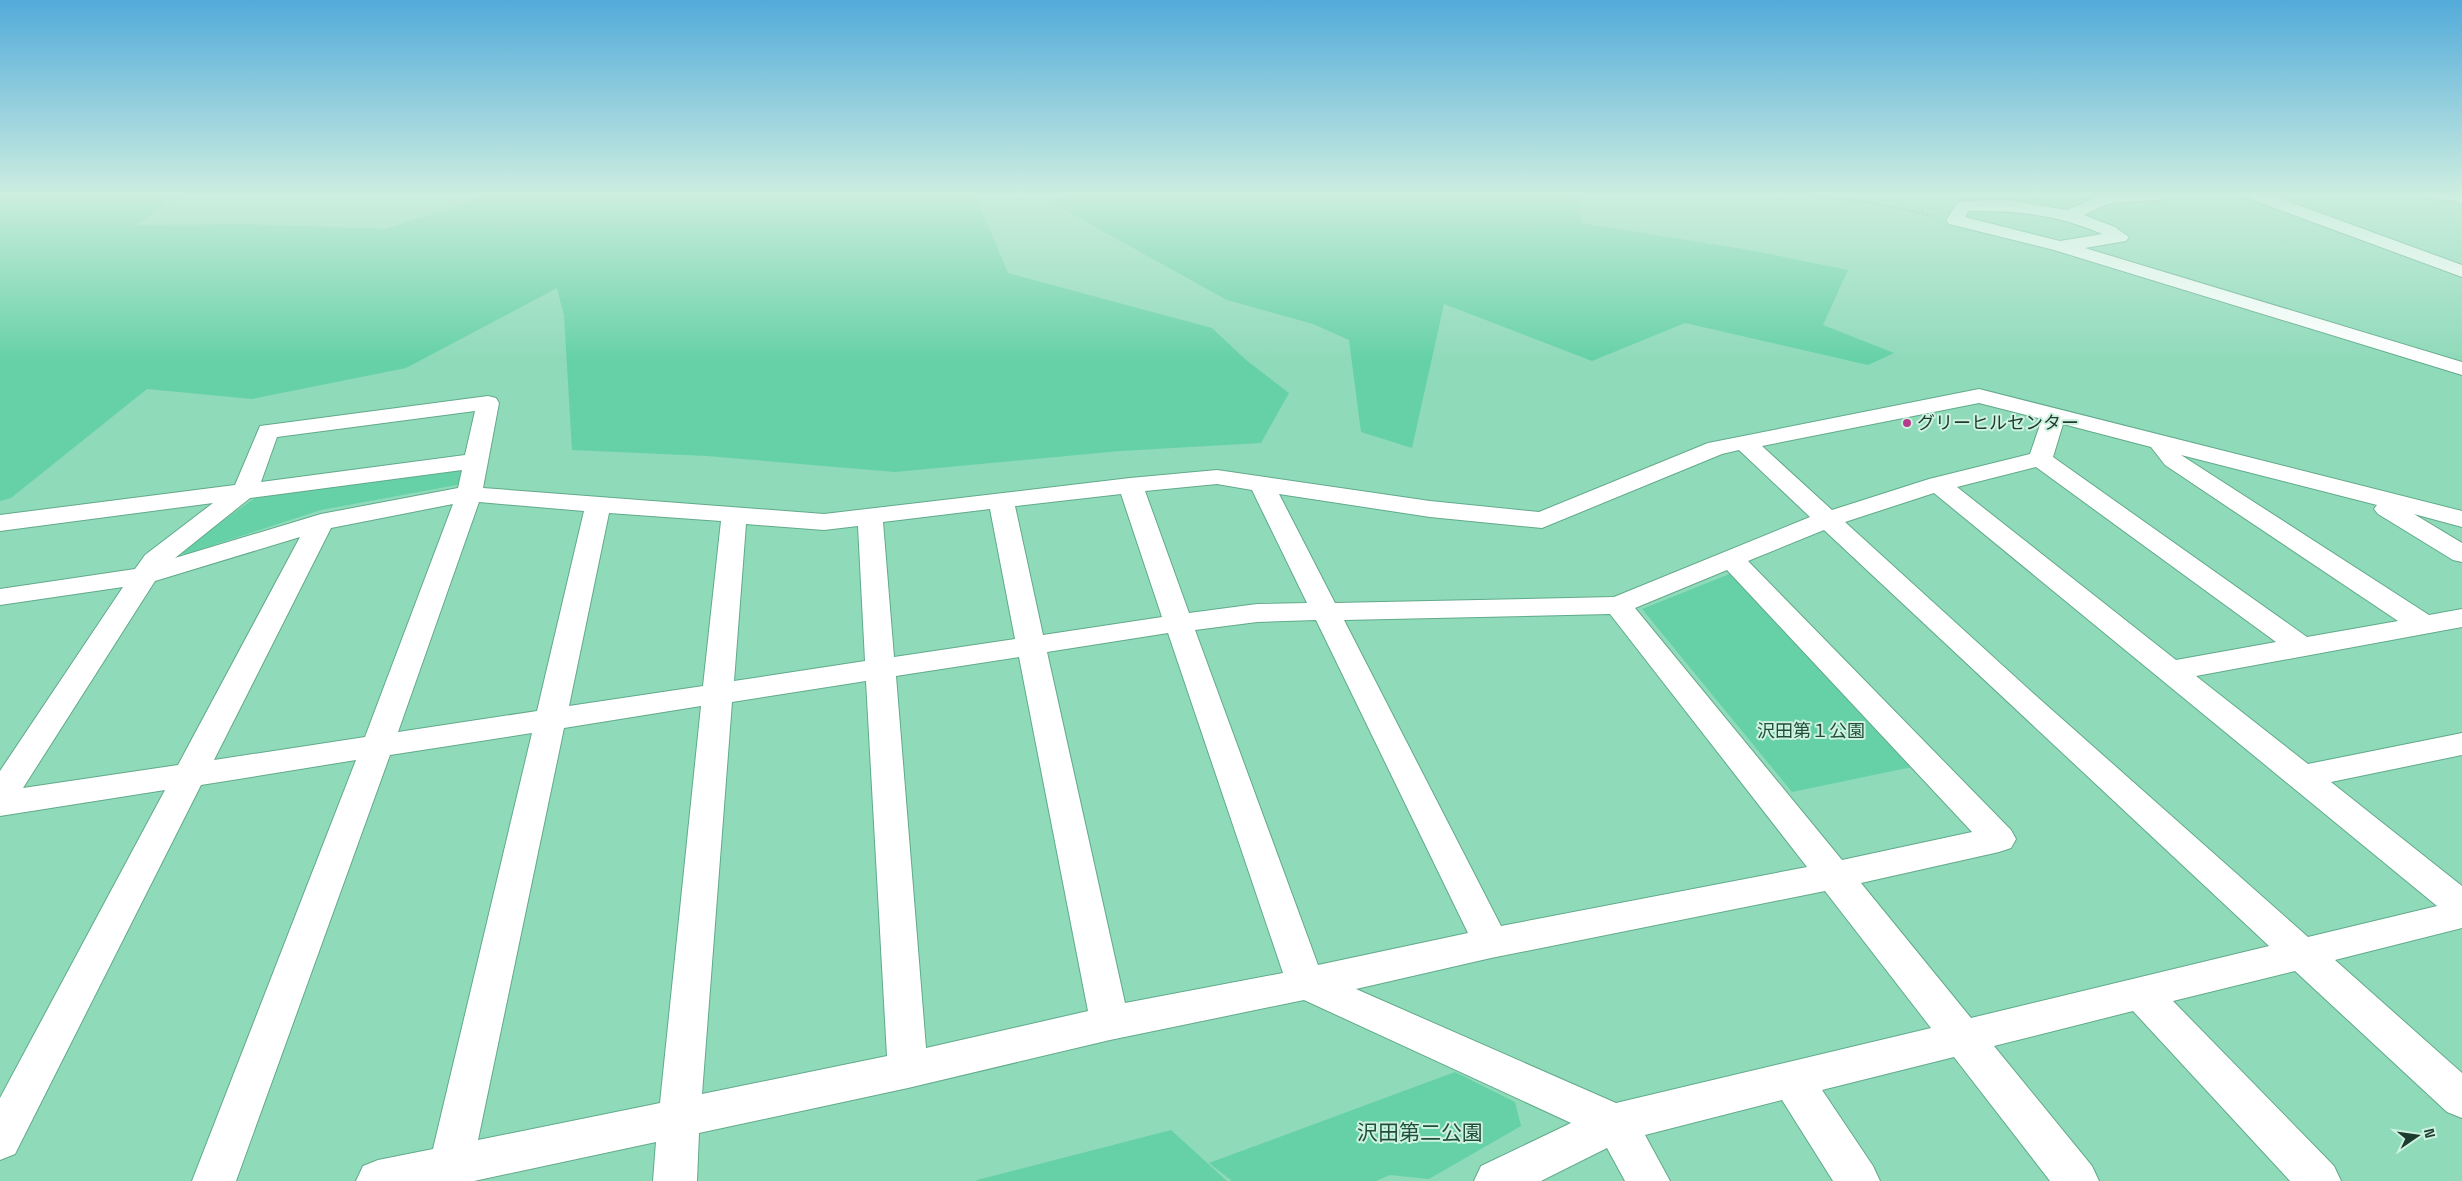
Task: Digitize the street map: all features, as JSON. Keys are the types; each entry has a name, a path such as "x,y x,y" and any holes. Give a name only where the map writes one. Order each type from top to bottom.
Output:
{"street":[{"path":"2073,250 2462,369"},
{"path":"2404,250 2462,271"},
{"path":"0,596 143,576 321,522 429,500 469,494 824,522 870,518 1130,485 1217,477 1430,509 1542,520 1716,448 1979,396 2462,519"},
{"path":"0,797 154,561 245,490 268,431 488,403 469,494 214,1181"},
{"path":"2040,459 2055,414"},
{"path":"2159,442 2173,460 2424,625"},
{"path":"1745,443 2016,694 2462,1099"},
{"path":"0,804 1031,645 1257,613 1618,605 1829,520 1938,484 2040,459 2302,647"},
{"path":"0,523 477,461"},
{"path":"1938,484 2462,906"},
{"path":"1130,485 1306,984 1615,1123 1648,1181"},
{"path":"1262,485 1490,942"},
{"path":"2360,494 2462,554"},
{"path":"1001,502 1110,1023"},
{"path":"450,1165 598,505"},
{"path":"675,1181 679,1117 734,516"},
{"path":"870,518 908,1070"},
{"path":"0,1140 321,522"},
{"path":"378,1181 908,1070 1110,1023 1306,984 1490,942 1833,876 1999,839 1732,560"},
{"path":"1618,605 2077,1181"},
{"path":"2170,671 2462,618"},
{"path":"2302,777 2462,744"},
{"path":"1496,1181 1615,1123 2462,914"},
{"path":"2140,993 2319,1181"},
{"path":"1792,1080 1858,1181"}],"green space":[{"path":"0,250 998,250 1008,273 1212,328 1246,360 1289,393 1261,443 1120,451 895,472 707,456 572,450 564,316 557,288 406,368 252,399 147,389 11,498 0,501"},
{"path":"1137,250 1749,250 1848,270 1823,325 1894,353 1868,365 1685,323 1592,361 1444,304 1412,448 1361,432 1349,340 1313,324 1227,300"},
{"path":"456,467 463,471 462,484 321,510 186,554 177,553 262,493"},
{"name":"沢田第１公園","path":"1732,573 1917,766 1792,792 1642,609"},
{"name":"沢田第二公園","path":"1455,1072 1515,1102 1521,1126 1429,1179 1390,1175 1376,1181 1232,1181 1209,1163"},
{"path":"1171,1130 1227,1181 976,1181 977,1180"}],"place":[{"name":"グリーヒルセンター","path":"1907,423"}]}
